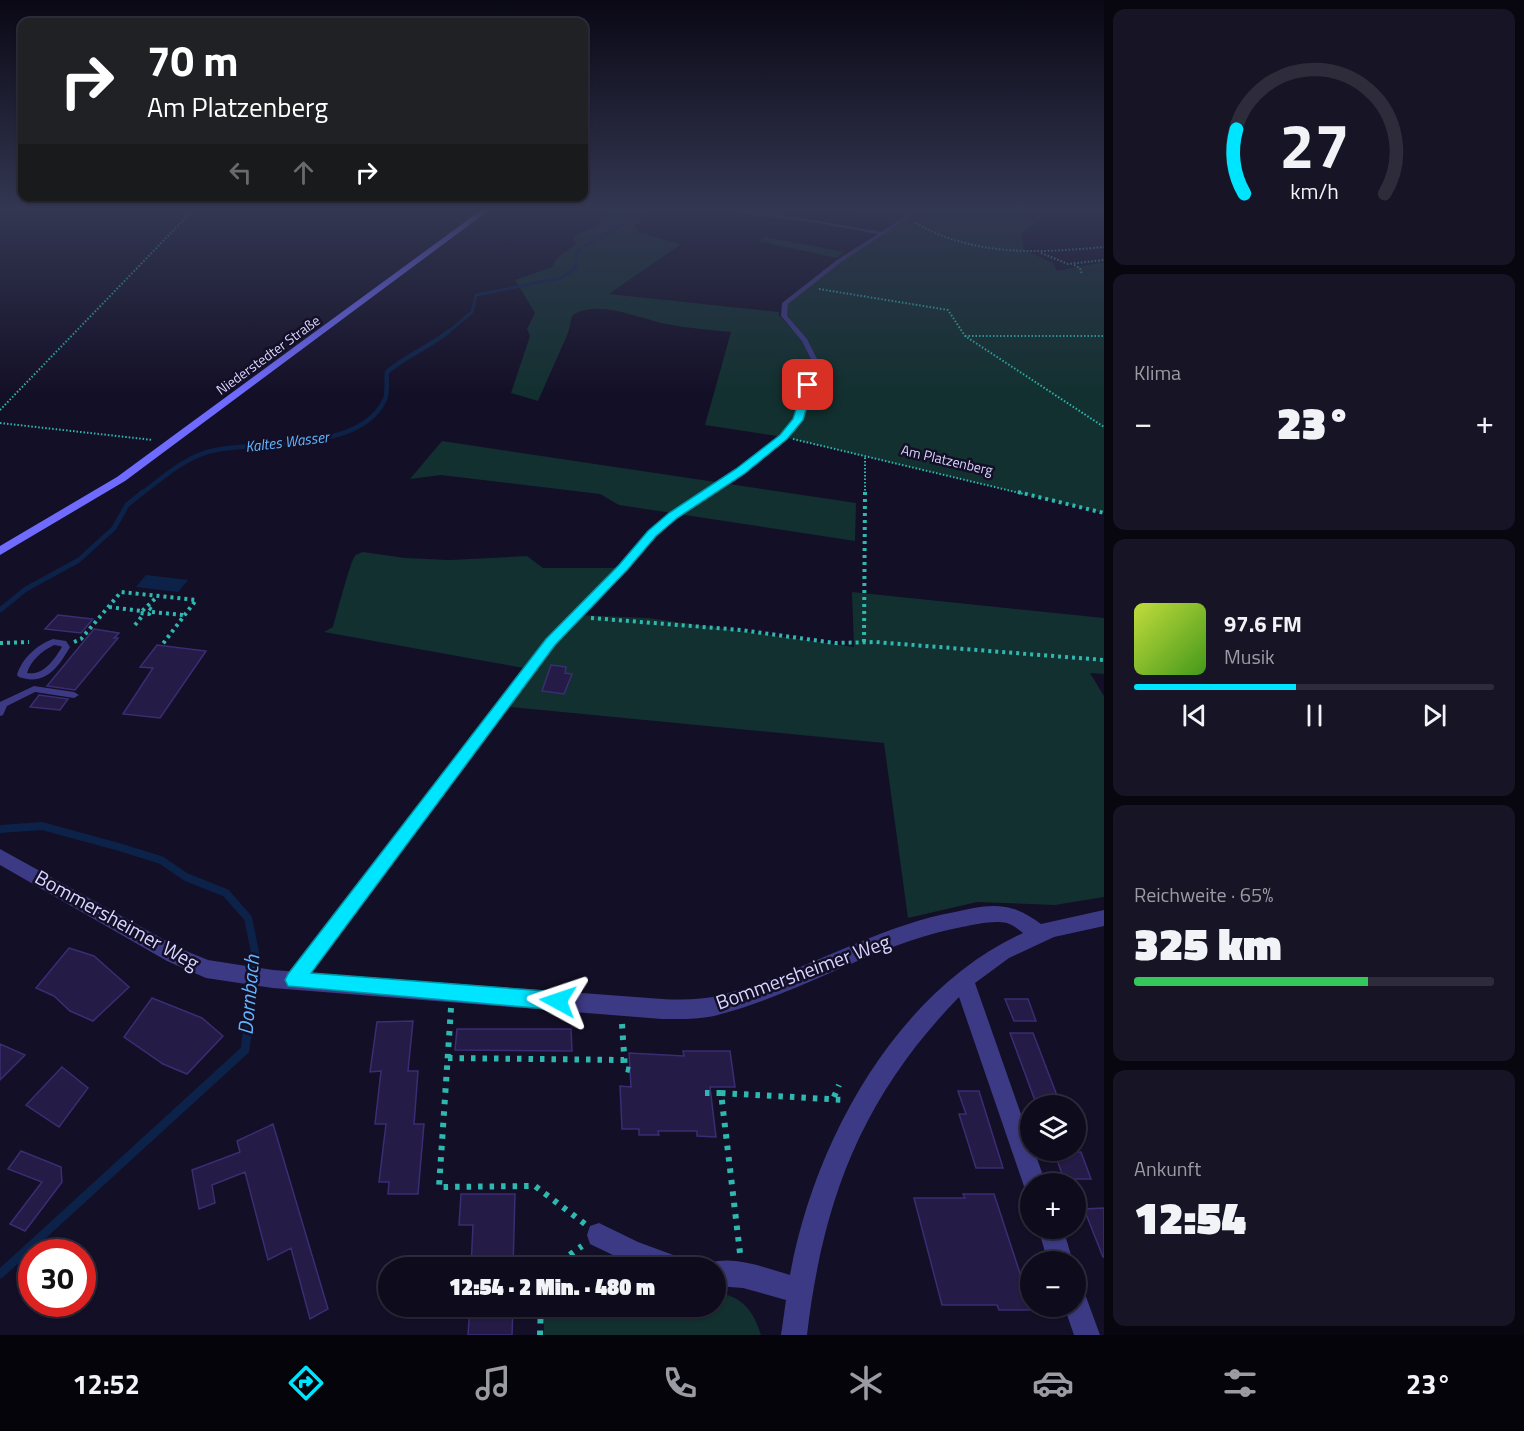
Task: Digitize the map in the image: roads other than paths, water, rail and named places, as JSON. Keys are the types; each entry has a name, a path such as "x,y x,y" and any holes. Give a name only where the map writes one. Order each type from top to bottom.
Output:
{"main road":[{"name":"Niederstedter Straße","path":"0,551 121,479 404,270"}],"street":[{"name":"Bommersheimer Weg","path":"0,856 182,960 206,969 273,979 621,1006 694,1009 719,1006 913,931 957,919 1007,915 1023,921 1038,933"},
{"path":"794,1335 799,1291 816,1216 837,1156 894,1054 924,1018 995,956 1038,933 1080,920 1104,918"},
{"path":"964,981 1030,1173"},
{"path":"599,1235 645,1257"},
{"path":"726,1274 743,1275 799,1291"},
{"path":"1081,1317 1087,1335"}],"lane":[{"path":"295,980 550,642 666,521 740,471 783,437 798,420 814,359 809,345 782,313 785,303 827,270"},
{"path":"60,642 65,645 65,650 47,672 36,677 25,677 22,671 42,647 60,642"},
{"path":"34,689 36,677"},
{"path":"1,706 34,689 74,695"}],"water":[{"path":"146,575 188,580 178,592 136,587"}],"waterway":[{"name":"Kaltes Wasser","path":"447,333 472,312 476,295 561,278 573,270"},
{"name":"Kaltes Wasser","path":"141,494 176,467 205,453 236,447 309,441 334,436 355,428 373,416 385,399 387,372 449,331"},
{"name":"Kaltes Wasser","path":"0,610 26,589 79,560 114,528 127,505 143,492"},
{"name":"Dornbach","path":"0,829 42,826 119,847 161,860 186,877 226,893 248,918 256,957 253,978"},
{"name":"Dornbach","path":"0,1274 245,1050 254,977"}]}
